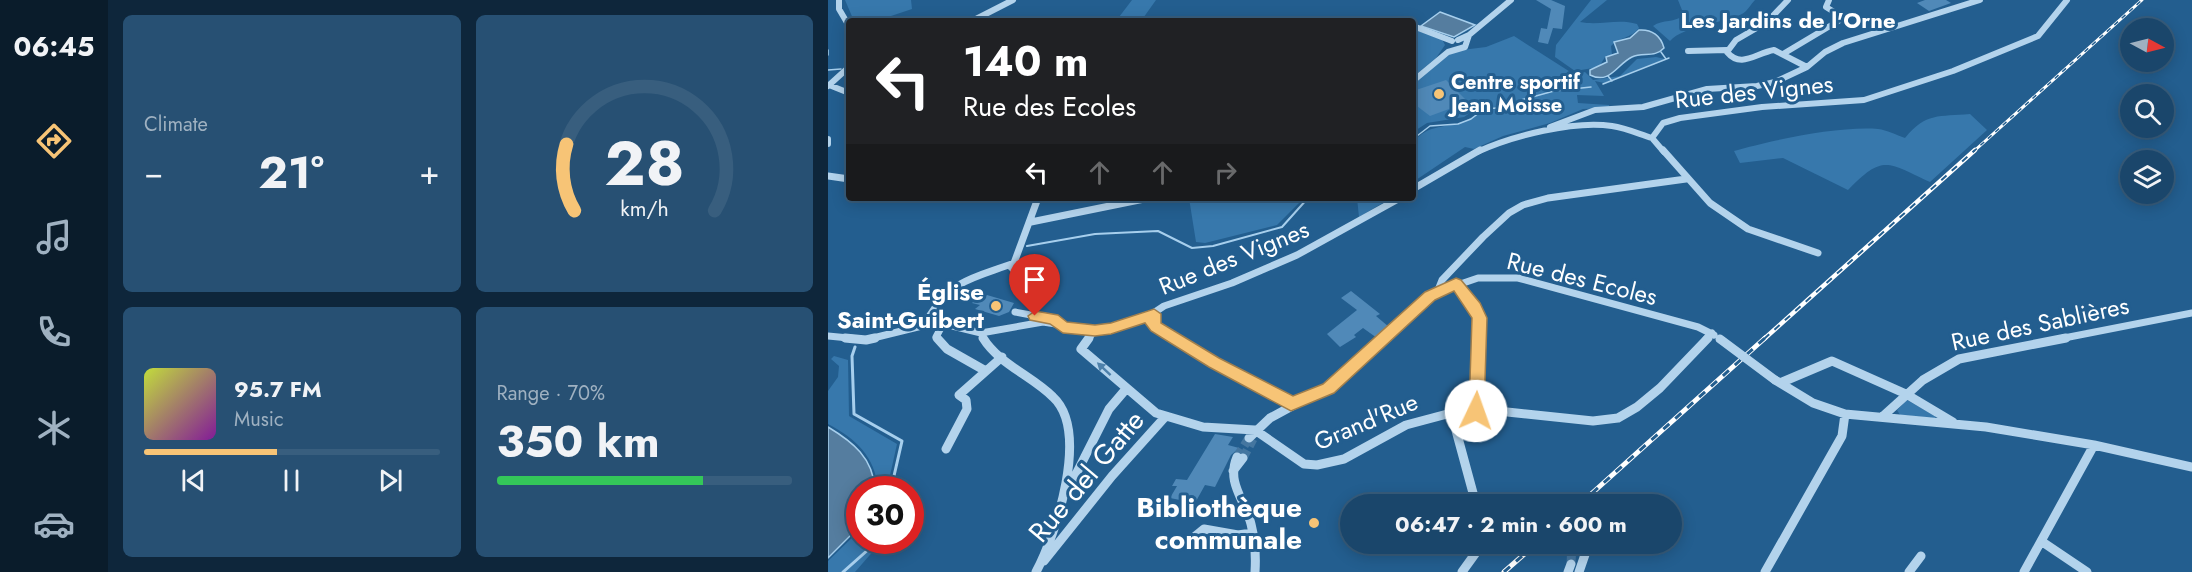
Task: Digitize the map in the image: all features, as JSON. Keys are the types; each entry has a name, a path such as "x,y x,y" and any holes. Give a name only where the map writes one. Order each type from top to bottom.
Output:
{"street":[{"path":"839,0 839,9 846,21"},
{"path":"978,18 1013,0"},
{"path":"1416,78 1452,45 1469,35 1511,0"},
{"path":"1688,51 1727,50 1733,47 1736,40 1767,22 1770,16 1788,0"},
{"path":"1783,54 1806,38 1840,20 1839,15 1826,7 1829,0"},
{"path":"1546,129 1595,110 1643,107 1707,89 1764,85 1807,67 1825,52 1843,43 1980,0"},
{"name":"Rue des Vignes","path":"1416,187 1447,166 1498,141 1546,129 1606,125 1652,138 1661,124 1671,119 1761,107 1864,100 1974,62 2041,34 2067,0"},
{"path":"1416,27 1458,48 1465,47 1469,35"},
{"path":"1452,45 1466,42"},
{"path":"1727,50 1731,58 1738,61 1769,50 1783,54 1807,67"},
{"path":"846,70 828,85 846,92"},
{"path":"1652,138 1686,179 1710,203 1748,229 1818,253"},
{"path":"828,139 828,144"},
{"path":"828,176 846,179"},
{"path":"1438,290 1442,280 1483,237 1509,213 1524,205 1548,198 1686,179"},
{"path":"984,370 947,349 936,337 942,296 954,286 1011,266 1016,260 1037,201"},
{"path":"1031,222 1134,201"},
{"name":"Rue des Vignes","path":"1153,319 1166,305 1228,285 1318,247 1395,201"},
{"path":"1011,266 1018,274 1019,282"},
{"name":"Rue des Ecoles","path":"1253,436 1291,404 1324,391 1357,365 1438,290 1486,277 1518,278 1712,333 1778,382 1813,403 1845,414 1957,424 2094,445 2192,467"},
{"path":"1456,284 1475,307 1479,318 1476,411"},
{"path":"1015,312 1053,319 1063,327"},
{"name":"Rue des Sablières","path":"1882,417 1906,394 1945,365 1959,359 2192,312"},
{"path":"828,336 866,340 922,326 922,321 937,321 981,333 1035,322 1053,322 1063,327 1095,330 1153,319 1195,352 1283,397 1291,404"},
{"path":"1095,330 1082,349 1152,411 1165,417 1253,436"},
{"path":"981,333 984,341 1060,405 1067,430 1065,495"},
{"name":"Grand'Rue","path":"1253,436 1304,464 1320,466 1340,459 1404,425 1451,412 1476,411 1593,421 1613,420 1625,415 1640,403 1679,368 1712,333"},
{"path":"946,449 967,409 966,400 959,395 984,370 1002,357"},
{"path":"1778,382 1832,361 1906,394 1957,424"},
{"path":"1039,568 1065,495 1109,410 1126,389"},
{"path":"1451,412 1473,494"},
{"path":"1765,572 1837,446 1842,436 1845,414"},
{"name":"Rue del Gatte","path":"1039,568 1112,476 1165,417"},
{"path":"2024,572 2094,445"},
{"path":"1240,458 1233,471 1232,481 1247,513 1252,533 1255,572"},
{"path":"1193,538 1204,529 1238,535 1252,533"},
{"path":"2041,541 2087,572"},
{"path":"1462,572 1473,554"},
{"path":"1573,569 1582,554"},
{"path":"1909,572 1921,556"}],"shaded area":[{"path":"845,0 911,0 912,9 885,18 853,18"},
{"path":"1132,0 1156,0 1143,18 1118,18"},
{"path":"1591,0 1607,0 1580,22 1630,22 1637,24 1639,28 1633,34 1611,46 1612,55 1605,57 1599,67 1575,71 1555,57 1556,45"},
{"path":"1678,0 1755,0 1740,15 1686,31 1670,41 1653,26 1684,15"},
{"path":"1440,12 1475,25 1454,37 1421,26"},
{"path":"1416,28 1442,39 1445,45 1436,58 1416,75"},
{"path":"1639,30 1655,34 1661,40 1664,48 1657,53 1632,57 1608,76 1590,75 1590,70 1607,62 1606,57 1618,53 1614,42 1630,38"},
{"path":"1514,36 1575,75 1585,72 1593,80 1620,76 1637,59 1656,57 1665,59 1604,83 1595,81 1604,96 1577,95 1578,103 1609,105 1609,108 1583,109 1550,123 1503,136 1474,149 1465,147 1416,180 1416,139 1430,130 1465,121 1487,106 1483,104 1464,117 1427,123 1416,130 1416,82 1454,51 1486,47"},
{"path":"1970,114 1987,130 1930,182 1894,166 1886,165 1878,166 1870,171 1848,190 1783,158 1740,163 1734,151 1786,138 1844,130 1878,129 1905,138 1920,124 1934,117"},
{"path":"1189,201 1301,201 1277,225 1205,243 1196,242"},
{"path":"1357,201 1386,201 1359,217"},
{"path":"834,356 848,360 849,416 897,444 890,476 876,476 868,458 855,442 828,424 828,391 838,377 839,366 831,359"},
{"path":"1907,400 1935,418 1900,415 1897,410"},
{"path":"828,427 860,452 872,476 846,476 846,540 828,558"},
{"path":"846,544 846,554 871,554 855,572 828,572 828,561"}],"building":[{"path":"1536,0 1551,0 1565,6 1562,29 1553,28 1548,44 1538,42 1541,28 1547,29 1551,9"},
{"path":"1925,0 1946,0 1951,3 1929,11 1917,3"},
{"name":"Centre sportif Jean Moisse","path":"1446,80 1468,102 1430,116 1416,105 1416,90"},
{"path":"1351,291 1380,314 1376,316 1389,327 1377,338 1363,328 1354,335 1356,337 1340,347 1327,334 1357,310 1341,298"},
{"name":"Église Saint-Guibert","path":"987,295 1014,303 1009,312 999,316 975,309 980,305 972,303 977,298 982,300"},
{"path":"1215,434 1233,437 1228,445 1239,448 1231,455 1215,487 1205,485 1195,503 1170,498 1177,486 1172,486 1176,479 1187,480"}],"waterway":[{"path":"828,50 828,55"},
{"path":"1661,52 1666,59"},
{"path":"1612,81 1669,58"},
{"path":"828,70 841,69"},
{"path":"1608,76 1612,81"},
{"path":"1603,84 1612,81"},
{"path":"1416,137 1430,126 1458,124 1471,119 1484,109 1510,107 1521,100 1554,91 1591,87"},
{"path":"1027,246 1095,234 1158,231 1192,248 1213,246 1282,227 1305,201"},
{"path":"855,347 852,356 854,414 902,441 894,476"},
{"path":"843,572 863,554"}],"tunnel":[{"path":"1237,457 1249,438"},
{"path":"1243,458 1253,439"},
{"path":"1571,554 1571,564"}],"railway":[{"path":"1973,152 2142,0"},
{"path":"1764,339 1975,150"},
{"path":"1591,494 1765,338"},
{"path":"1504,572 1524,554"}],"place":[{"name":"Centre sportif Jean Moisse","path":"1439,94"},
{"name":"Église Saint-Guibert","path":"996,306"},
{"name":"Bibliothèque communale","path":"1314,523"}],"district":[{"name":"Les Jardins de l'Orne","path":"1788,20"}],"route":[{"path":"1035,316 1053,319 1063,327 1095,330 1126,324 1154,314 1152,323 1156,327 1214,363 1283,397 1291,404 1328,389 1352,370 1430,296 1438,290 1456,284 1475,307 1479,318 1476,411"}]}
